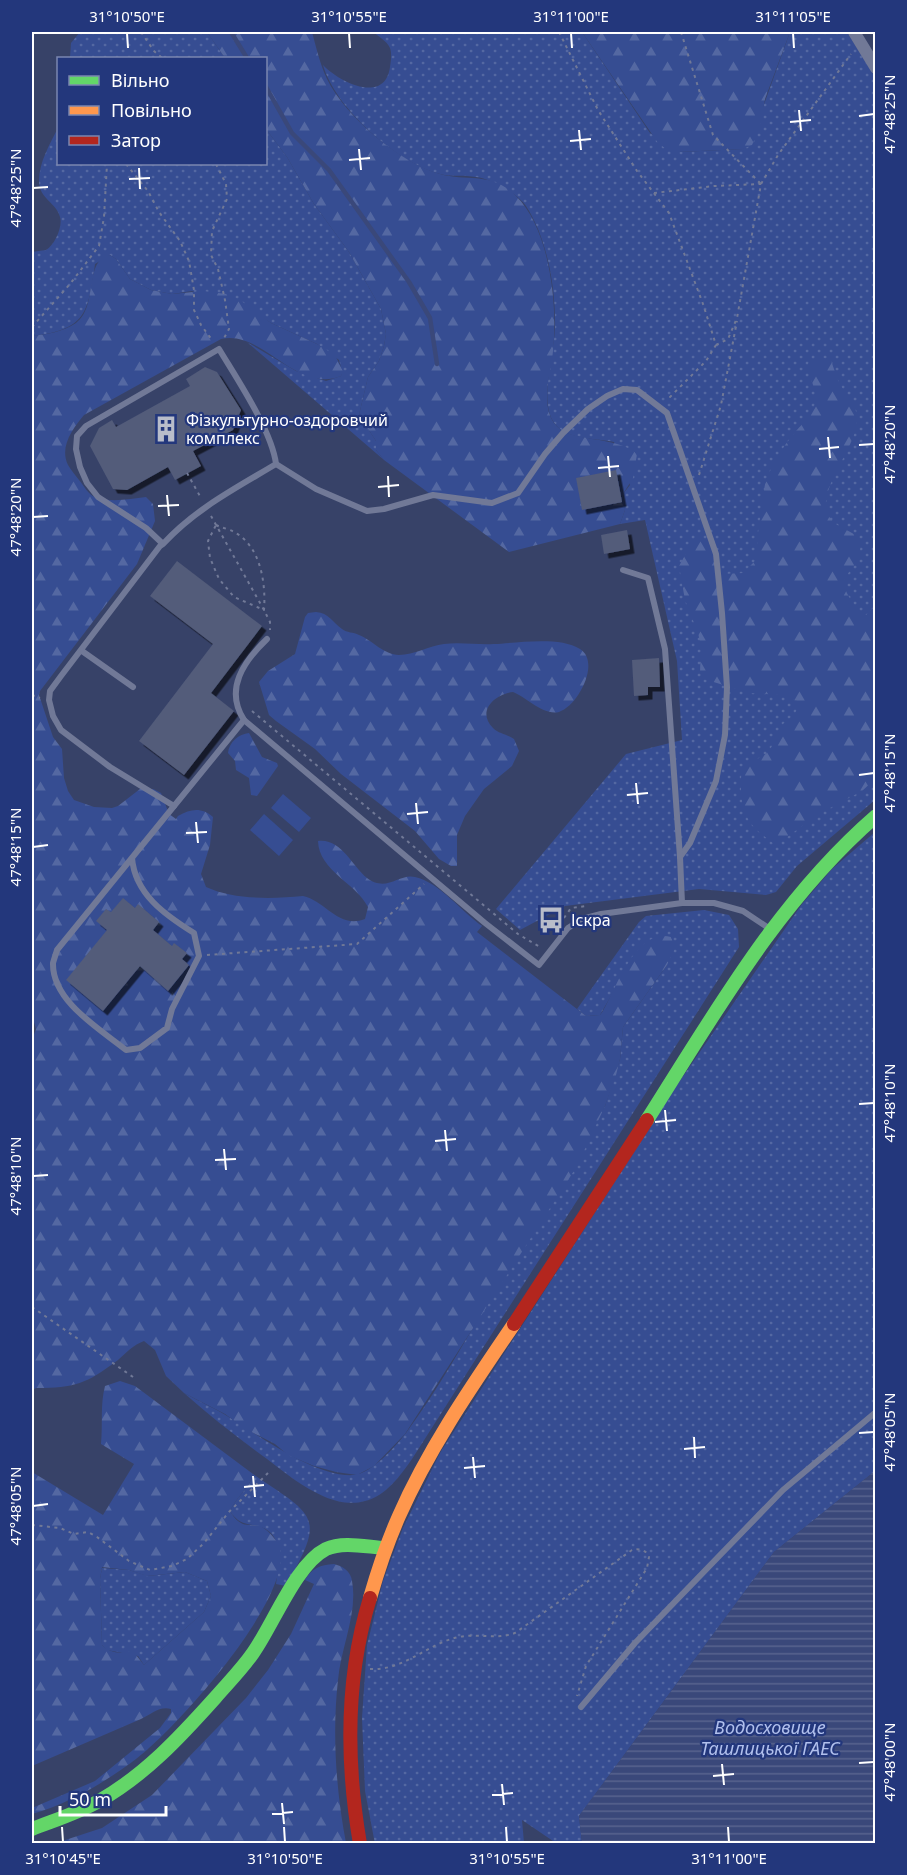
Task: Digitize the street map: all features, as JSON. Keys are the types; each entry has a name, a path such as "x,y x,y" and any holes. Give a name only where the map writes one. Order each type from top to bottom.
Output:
{"main road":[{"path":"360,1844 354,1815 350,1770 350,1704 354,1667 364,1613 385,1548 421,1472 455,1415 771,929 827,860 876,816"},
{"path":"32,1829 99,1801 128,1783 160,1757 255,1651 298,1577 312,1560 327,1549 346,1546 385,1548"}],"street":[{"path":"857,37 876,68"}],"lane":[{"path":"163,544 146,528 98,497 87,483 76,449 77,436 86,426 219,349 266,432 275,453 276,464"},
{"path":"276,464 316,489 367,511 384,509 434,495 492,503 518,493 545,454 563,433 588,409 607,396 623,389 637,390 667,413 716,554 724,633 727,709 725,735 716,781 690,843 680,857"},
{"path":"174,806 110,767 61,730 53,716 49,700 50,692 180,525 205,506 276,464"},
{"path":"623,570 648,578 665,649 682,903"},
{"path":"267,639 248,661 238,678 235,694 236,706 244,720 431,878 539,965 568,928 582,919 601,914 682,903 714,903 743,911 771,929"},
{"path":"82,651 134,687"},
{"path":"132,858 133,868 145,894 169,918 194,933 199,956 172,1009 167,1028 140,1048 126,1050 80,1014 68,1000 57,983 53,963 57,950 244,720"},
{"path":"581,1707 635,1643 783,1490 876,1412"}],"path":[{"path":"141,32 161,57"},
{"path":"559,32 598,110 637,171 669,213 716,345"},
{"path":"681,32 713,135 760,184"},
{"path":"694,491 721,405 760,184 778,155 809,115 857,37"},
{"path":"32,327 70,284 99,246 105,217 107,165"},
{"path":"127,165 148,191 159,212 180,241 189,261 195,310 201,325 219,349 229,329 222,282 211,255 212,231 227,198 226,184 216,165"},
{"path":"654,193 714,186 760,184"},
{"path":"667,413 670,397 706,361 716,345 728,339 737,318"},
{"path":"187,473 270,622 267,639"},
{"path":"216,525 236,532 248,544 260,564 265,592 264,610"},
{"path":"216,525 208,541 210,558 219,579 234,597 264,610"},
{"path":"235,694 253,712 518,934 541,948"},
{"path":"199,956 357,944 431,878"},
{"path":"559,924 571,908 593,905"},
{"path":"32,1307 133,1377"},
{"path":"32,1525 60,1528 74,1534 88,1532 129,1561 150,1570 172,1566 187,1559 204,1543 229,1512 268,1473"},
{"path":"354,1667 383,1669 400,1664 456,1637 506,1636 515,1633 632,1550 640,1549 649,1555 647,1568 586,1666 577,1694 581,1707"}],"green space":[{"path":"80,32 207,32 224,57 70,57 71,43"},
{"path":"207,32 312,32 322,67 335,93 375,136 391,149 424,168 440,174 498,183 516,196 528,210 544,248 552,291 554,333 547,397 550,415 561,430 580,437 616,444 637,454 633,478 623,494 625,510 620,524 509,552 384,460 376,450 376,441 359,415 368,377 379,361 384,346 386,334 381,309 349,252 314,204 287,157 267,130 267,57 224,57"},
{"path":"373,32 582,32 650,133 679,152 743,149 762,110 790,32 847,32 875,77 875,800 797,866 776,892 766,895 699,889 565,906 520,930 496,909 626,754 682,740 677,661 645,520 620,524 625,510 623,494 630,485 614,442 574,436 560,429 550,415 547,391 555,329 554,298 545,250 534,219 522,201 489,180 472,176 440,174 405,158 370,132 340,99 323,65 340,78 361,87 371,88 380,85 386,79 391,60 390,48"},
{"path":"582,32 790,32 765,99 760,128 752,145 743,149 679,152 669,151 658,143"},
{"path":"57,130 57,165 267,165 267,130 287,157 314,204 349,252 381,309 386,334 384,346 379,361 368,377 359,415 376,441 376,450 384,460 247,342 296,371 326,381 341,376 339,360 317,344 260,316 192,291 172,294 151,290 130,279 116,259 110,255 95,264 86,307 74,324 50,333 32,336 32,252 49,248 55,240 61,221 58,212 40,187 39,174 48,147"},
{"path":"110,255 116,259 130,279 151,290 172,294 203,291 226,294 240,300 271,323 335,355 343,371 341,376 325,379 309,376 294,370 251,343 236,338 221,339 84,415 68,438 65,451 69,467 88,492 95,497 107,500 146,497 153,504 155,521 137,564 40,691 39,695 53,737 62,749 64,778 74,800 94,807 112,808 140,789 153,789 161,793 169,814 176,819 192,811 200,810 209,814 213,817 210,845 201,874 206,887 229,894 267,898 303,896 347,920 365,919 368,907 355,891 331,869 320,851 318,841 326,841 340,848 367,878 374,882 381,884 409,877 424,880 441,891 482,926 477,932 586,1016 600,1015 629,962 647,941 659,936 671,937 675,948 667,965 623,1027 616,1075 605,1106 577,1166 405,1434 374,1466 357,1475 314,1466 288,1455 275,1444 244,1428 225,1414 184,1393 166,1376 155,1350 144,1341 107,1368 80,1383 32,1390 32,1040 36,1029 32,1015 32,336 60,331 76,323 87,306 97,265"},
{"path":"819,357 831,360 840,383 857,414 851,443 831,484 826,508 833,521 860,539 857,561 845,581 845,588 850,599 862,614 866,615 875,606 875,779 862,791 817,815 779,843 773,843 754,827 746,816 741,792 743,766 769,750 780,728 796,710 797,701 782,695 749,693 704,679 700,672 701,646 685,600 679,566 690,546 703,538 709,544 723,574 743,573 755,561 765,484 781,452 813,409 816,400 807,367 809,362"},
{"path":"316,612 327,616 344,630 364,637 383,650 399,655 444,644 550,641 572,645 586,655 588,673 580,693 559,712 541,709 513,692 500,696 490,704 486,715 488,722 495,730 514,739 519,751 512,766 484,789 465,816 457,835 457,866 451,866 439,859 415,831 341,774 315,749 269,715 259,682 268,671 295,654 305,617 308,613"},
{"path":"249,733 262,757 277,763 278,766 257,796 251,795 249,778 236,770 235,761 228,753 235,739"},
{"path":"283,794 311,818 299,832 271,808"},
{"path":"264,814 293,840 279,856 250,830"},
{"path":"875,832 875,1471 774,1552 579,1816 582,1843 556,1843 522,1820 524,1843 375,1844 365,1791 362,1718 367,1645 383,1581 403,1528 440,1453 675,1088 802,904 832,869"},
{"path":"704,910 729,915 738,929 739,947 412,1459 386,1490 373,1498 355,1503 325,1497 288,1475 184,1393 226,1415 274,1446 307,1464 324,1470 354,1475 368,1469 383,1458 406,1433 439,1385 605,1106 620,1059 623,1027 667,965 635,954 600,1015 586,1016 577,1009 639,922 646,916"},
{"path":"120,1381 135,1386 253,1474 249,1484 230,1511 241,1523 260,1526 274,1537 279,1546 280,1568 270,1596 252,1628 203,1692 154,1744 99,1784 60,1804 32,1814 32,1808 95,1781 160,1728 171,1713 171,1709 167,1708 159,1710 32,1766 32,1472 103,1515 134,1464 101,1444 105,1386","holes":["102,1567 129,1570 147,1576 185,1572 207,1581 211,1596 204,1612 144,1665 132,1650 116,1652 102,1645 100,1579"]},
{"path":"253,1474 290,1500 302,1510 308,1519 310,1531 307,1545 286,1586 276,1584 279,1558 276,1541 272,1535 266,1529 241,1522 230,1511 249,1484"},
{"path":"334,1564 350,1574 353,1593 351,1618 340,1668 335,1721 337,1782 346,1843 53,1844 102,1828 152,1795 246,1698 268,1670 291,1634 314,1584 305,1580 317,1568"},
{"path":"102,1568 129,1570 148,1576 185,1572 207,1581 211,1596 204,1612 144,1665 138,1656 107,1650 102,1645 100,1579"}],"water":[{"name":"Водосховище Ташлицької ГАЕС","path":"875,1471 875,1843 582,1843 579,1816 774,1552"}],"building":[{"name":"Фізкультурно-оздоровчий комплекс","path":"205,367 217,372 241,410 233,430 193,451 201,466 175,480 168,467 127,490 113,489 90,446 99,428 112,420 116,427 190,386 186,379"},
{"path":"616,470 622,502 582,510 576,478"},
{"path":"627,530 630,549 604,554 601,535"},
{"path":"177,561 262,626 211,693 234,711 184,775 139,741 213,644 150,596"},
{"path":"659,658 660,687 648,687 648,695 634,696 632,660"},
{"path":"123,898 135,908 138,904 159,922 153,930 172,946 174,943 187,953 182,959 189,965 168,991 140,966 103,1011 66,980 107,930 96,921 106,909 111,912"}],"waterway":[{"path":"231,32 246,57"},
{"path":"267,89 292,133 329,170 409,282 430,318 437,364"}],"traffic: fast":[{"path":"647,1120 724,999 779,921 841,849 876,816"},
{"path":"32,1829 75,1813 116,1791 175,1741 249,1659 295,1581 315,1557 326,1549 340,1545 385,1548"}],"traffic: slow":[{"path":"370,1598 395,1526 424,1466 452,1418 514,1324"}],"traffic: jam":[{"path":"514,1324 647,1120"},
{"path":"360,1844 352,1782 350,1721 356,1659 370,1598"}],"place":[{"name":"Фізкультурно-оздоровчий комплекс","path":"166,429"},
{"name":"Іскра","path":"551,920"}]}
